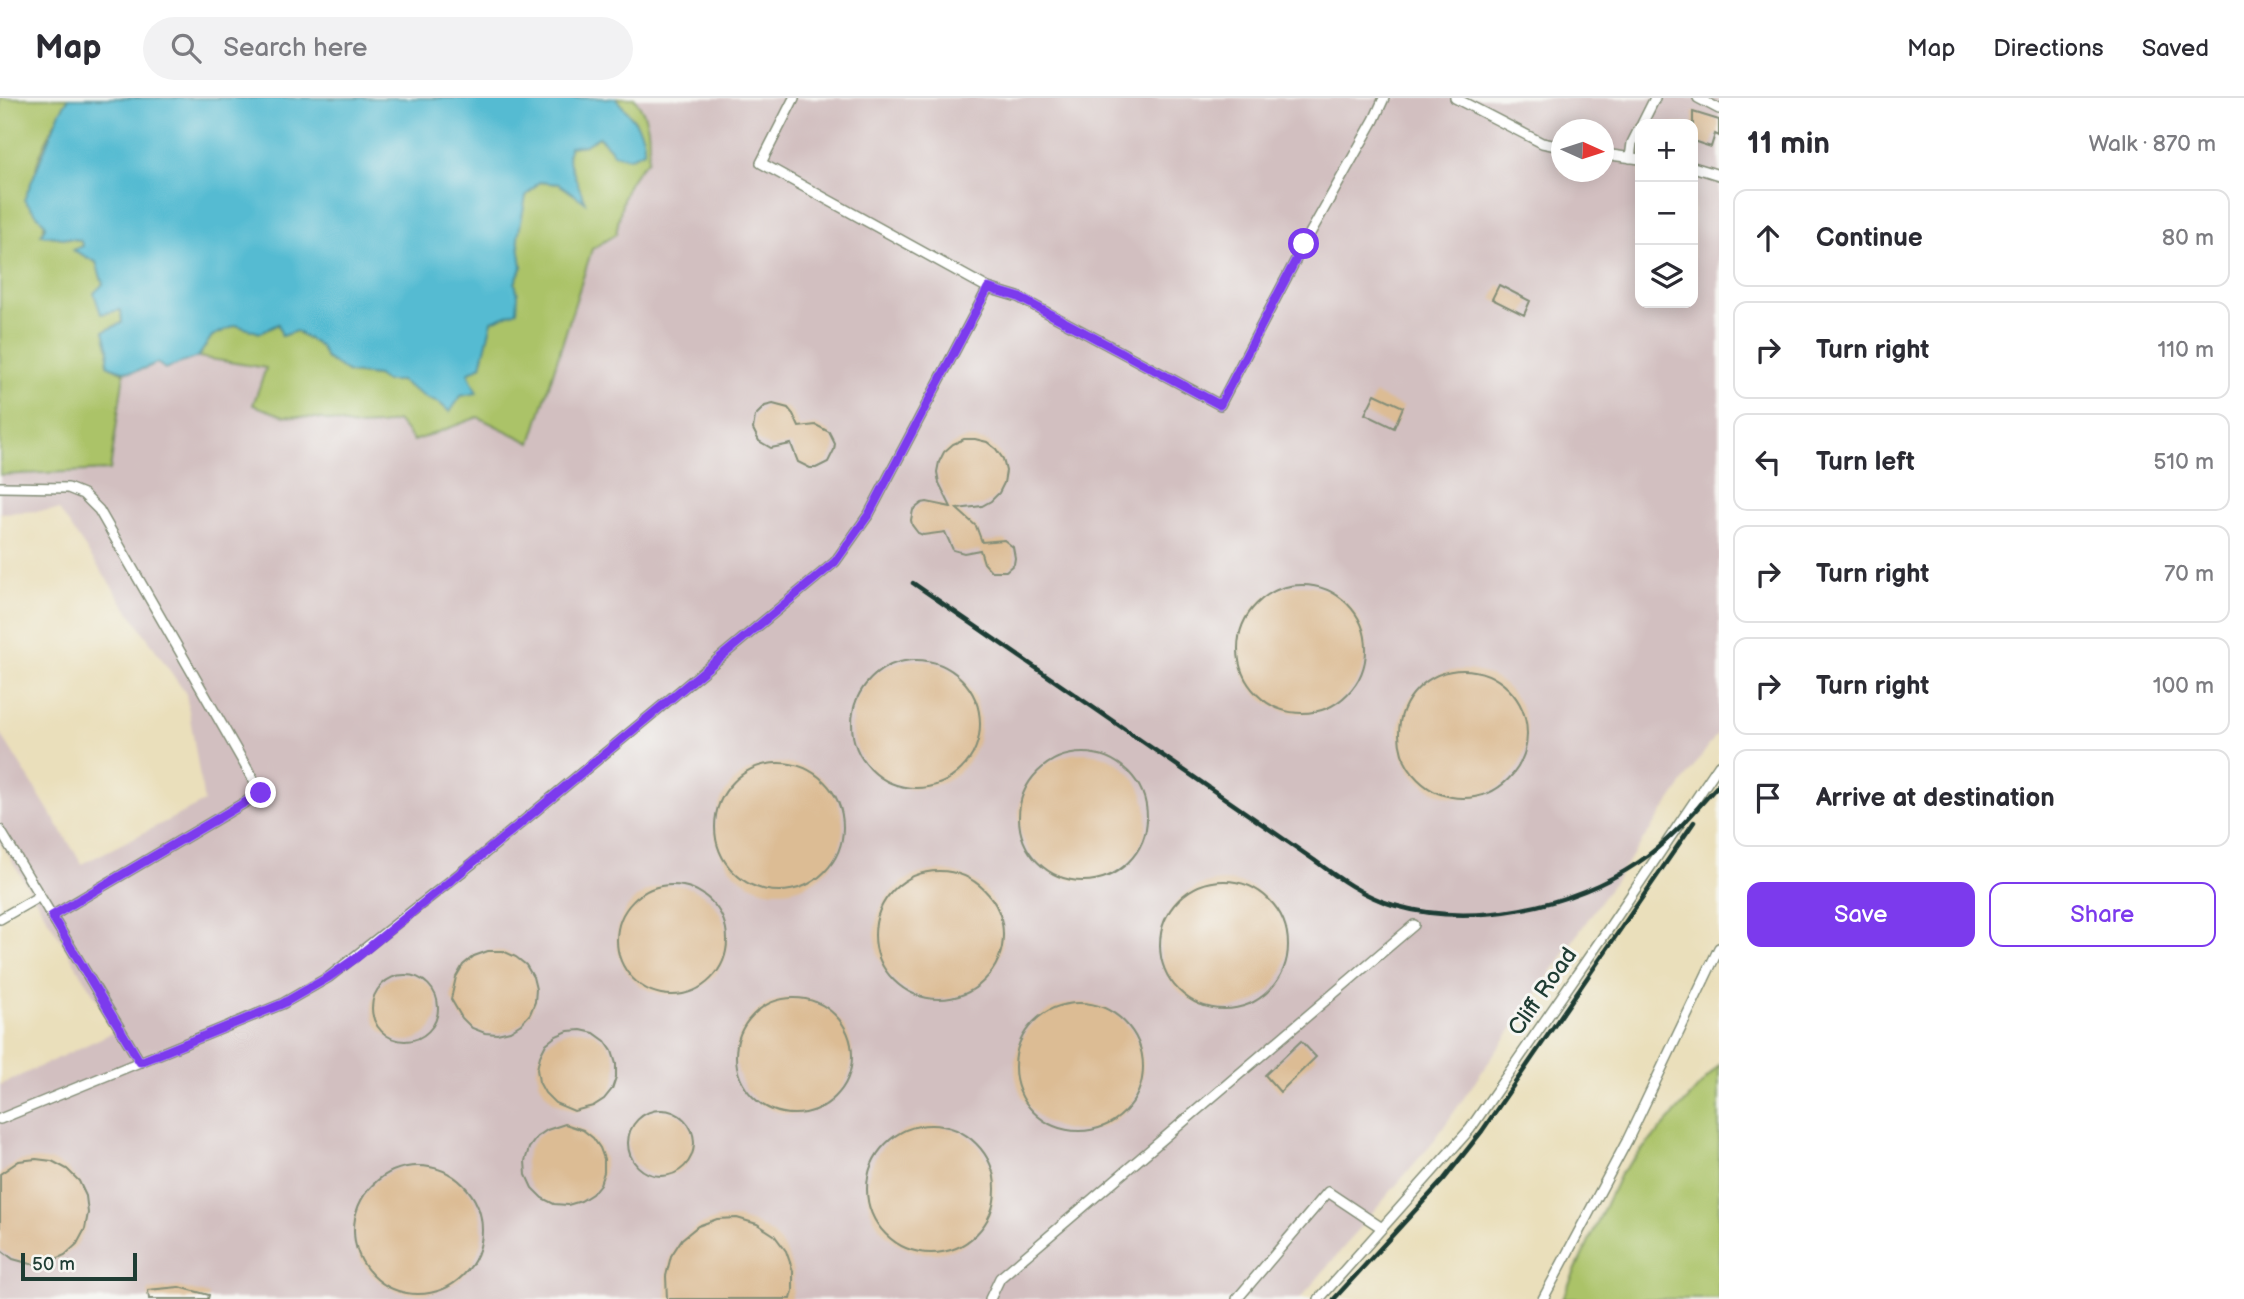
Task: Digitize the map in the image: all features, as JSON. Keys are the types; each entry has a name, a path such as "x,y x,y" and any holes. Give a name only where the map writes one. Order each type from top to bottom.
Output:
{"lane":[{"path":"794,98 761,163 988,288 1018,297 1220,405 1384,98"},
{"path":"1455,98 1542,143 1551,145"},
{"path":"1644,119 1655,98"},
{"path":"1698,98 1719,109"},
{"path":"1614,156 1635,159 1632,143 1635,137"},
{"path":"1698,169 1719,175"},
{"path":"0,1119 282,1004 329,977 483,855 835,562 869,514 988,288"},
{"path":"0,487 68,488 83,494 99,510 261,793 52,916"},
{"name":"Cliff Road","path":"1319,1299 1470,1129 1719,765"},
{"path":"0,830 140,1062"},
{"path":"0,919 40,896"},
{"path":"990,1299 1000,1278 1414,925"},
{"path":"1544,1299 1628,1141 1719,948"},
{"path":"1237,1299 1328,1192 1382,1228"}],"shaded area":[{"path":"634,98 1719,98 1719,731 1436,1138 1300,1299 0,1299 0,1085 116,1031 0,841 0,732 82,864 204,802 186,694 59,510 0,513 0,475 110,470 124,373 146,369 158,362 166,369 198,357 266,368 284,416 381,425 397,421 441,432 478,417 586,267 593,249 616,234 625,191 632,175 648,160 650,136 643,108"}],"green space":[{"path":"0,98 69,98 37,163 36,177 45,219 41,235 80,240 83,246 74,250 96,262 103,284 121,310 122,323 104,331 109,350 107,365 124,373 110,470 0,475"},
{"path":"615,98 634,98 643,112 649,135 648,160 628,185 616,234 592,249 531,443 478,417 414,441 397,421 355,426 317,418 284,416 253,405 266,368 198,357 212,336 236,325 260,333 278,324 282,336 295,331 321,347 326,358 349,373 377,376 385,381 401,381 426,398 439,403 467,373 481,366 491,321 518,295 515,283 522,266 517,237 526,196 539,182 559,184 584,201 568,159 569,147 585,145 599,137 610,148 636,122"},
{"path":"1719,1065 1719,1299 1562,1299 1620,1174"}],"water":[{"path":"69,98 615,98 639,129 644,151 629,158 613,154 599,137 585,145 569,147 568,159 585,202 559,184 539,182 526,196 518,237 522,266 515,283 518,295 517,311 492,321 481,366 468,373 477,393 461,396 450,412 401,381 385,381 377,376 349,373 326,358 321,347 296,331 282,336 278,324 260,333 236,325 212,336 198,357 165,369 157,363 132,372 107,365 109,350 104,331 122,323 121,310 101,314 94,293 103,284 96,262 73,250 83,246 80,240 41,235 46,225 24,200 60,112"}],"building":[{"path":"1693,112 1719,120 1719,136 1715,134 1711,147 1698,143 1698,119 1693,119"},
{"path":"1499,285 1530,301 1524,315 1492,299"},
{"path":"1375,394 1403,407 1394,428 1365,414"},
{"path":"773,404 788,408 799,427 816,425 829,432 835,444 828,462 810,468 798,462 791,444 771,448 759,441 753,429 755,416 765,406"},
{"path":"964,439 987,442 1003,459 1006,471 999,493 982,506 957,509 976,526 982,542 1004,540 1013,547 1014,564 1006,571 991,571 984,563 980,550 964,553 953,550 945,532 923,535 912,525 913,510 922,503 951,507 939,483 937,472 944,452"},
{"path":"1302,585 1326,590 1347,604 1361,625 1366,649 1361,673 1347,694 1326,708 1302,713 1278,708 1257,694 1243,673 1238,649 1243,625 1257,604 1278,590"},
{"path":"916,660 940,665 961,679 975,700 980,724 975,748 961,769 940,783 916,788 892,783 871,769 857,748 852,724 857,700 871,679 892,665"},
{"path":"1463,670 1487,675 1508,689 1522,710 1527,734 1522,758 1508,779 1487,793 1463,798 1439,793 1418,779 1404,758 1399,734 1404,710 1418,689 1439,675"},
{"path":"1083,753 1107,758 1128,772 1142,793 1147,817 1142,841 1128,862 1107,876 1083,881 1059,876 1038,862 1024,841 1019,817 1024,793 1038,772 1059,758"},
{"path":"779,763 803,768 824,782 838,803 843,827 838,851 824,872 803,886 779,891 755,886 734,872 720,851 715,827 720,803 734,782 755,768"},
{"path":"939,871 963,876 984,890 998,911 1003,935 998,959 984,980 963,994 939,999 915,994 894,980 880,959 875,935 880,911 894,890 915,876"},
{"path":"1224,881 1248,886 1269,900 1283,921 1288,945 1283,969 1269,990 1248,1004 1224,1009 1200,1004 1179,990 1165,969 1160,945 1165,921 1179,900 1200,886"},
{"path":"672,885 693,889 711,901 723,919 727,940 723,961 711,979 693,991 672,995 651,991 633,979 621,961 617,940 621,919 633,901 651,889"},
{"path":"488,951 503,951 516,957 526,965 536,989 530,1014 510,1031 497,1034 472,1028 462,1018 451,999 456,977 463,965 474,956"},
{"path":"405,975 418,978 428,985 435,995 438,1008 435,1021 428,1031 418,1038 405,1041 392,1038 382,1031 375,1021 372,1008 375,995 382,985 392,978"},
{"path":"794,998 816,1002 835,1015 848,1034 852,1056 848,1078 835,1097 816,1110 794,1114 772,1110 753,1097 740,1078 736,1056 740,1034 753,1015 772,1002"},
{"path":"1079,1003 1103,1008 1124,1022 1138,1043 1143,1067 1138,1091 1124,1112 1103,1126 1079,1131 1055,1126 1034,1112 1020,1091 1015,1067 1020,1043 1034,1022 1055,1008"},
{"path":"568,1031 594,1033 605,1041 616,1064 616,1077 612,1089 604,1099 593,1106 574,1111 555,1103 545,1093 539,1082 537,1069 546,1044"},
{"path":"1301,1041 1316,1057 1280,1092 1265,1075"},
{"path":"655,1110 667,1110 679,1115 689,1125 694,1143 692,1156 679,1171 667,1176 655,1176 643,1171 633,1161 628,1149 628,1137 633,1125 643,1115"},
{"path":"565,1124 583,1130 593,1138 604,1159 600,1184 592,1194 568,1205 554,1204 542,1198 532,1188 526,1175 525,1161 529,1148 537,1137 547,1130"},
{"path":"931,1125 955,1130 976,1144 990,1165 995,1189 990,1213 976,1234 955,1248 931,1253 907,1248 886,1234 872,1213 867,1189 872,1165 886,1144 907,1130"},
{"path":"19,1161 52,1161 67,1169 79,1181 86,1196 88,1213 85,1229 77,1244 65,1255 49,1262 31,1264 13,1259 0,1249 0,1174"},
{"path":"418,1166 442,1171 463,1185 477,1206 482,1230 477,1254 463,1275 442,1289 418,1294 394,1289 373,1275 359,1254 354,1230 359,1206 373,1185 394,1171"},
{"path":"737,1218 757,1224 774,1235 786,1251 793,1271 791,1299 667,1299 666,1276 671,1256 682,1239 698,1226 717,1219"},
{"path":"179,1287 209,1295 208,1299 149,1299 148,1290"}],"railway":[{"path":"913,583 1342,880 1371,897 1393,905 1423,912 1488,914 1552,902 1583,891 1612,878 1650,854 1681,826 1719,784"},
{"path":"1334,1299 1444,1179 1482,1131 1694,822"}],"route":[{"path":"261,793 52,916 140,1062 282,1004 356,958 835,562 869,514 988,288 1018,297 1220,405 1304,244"}]}
